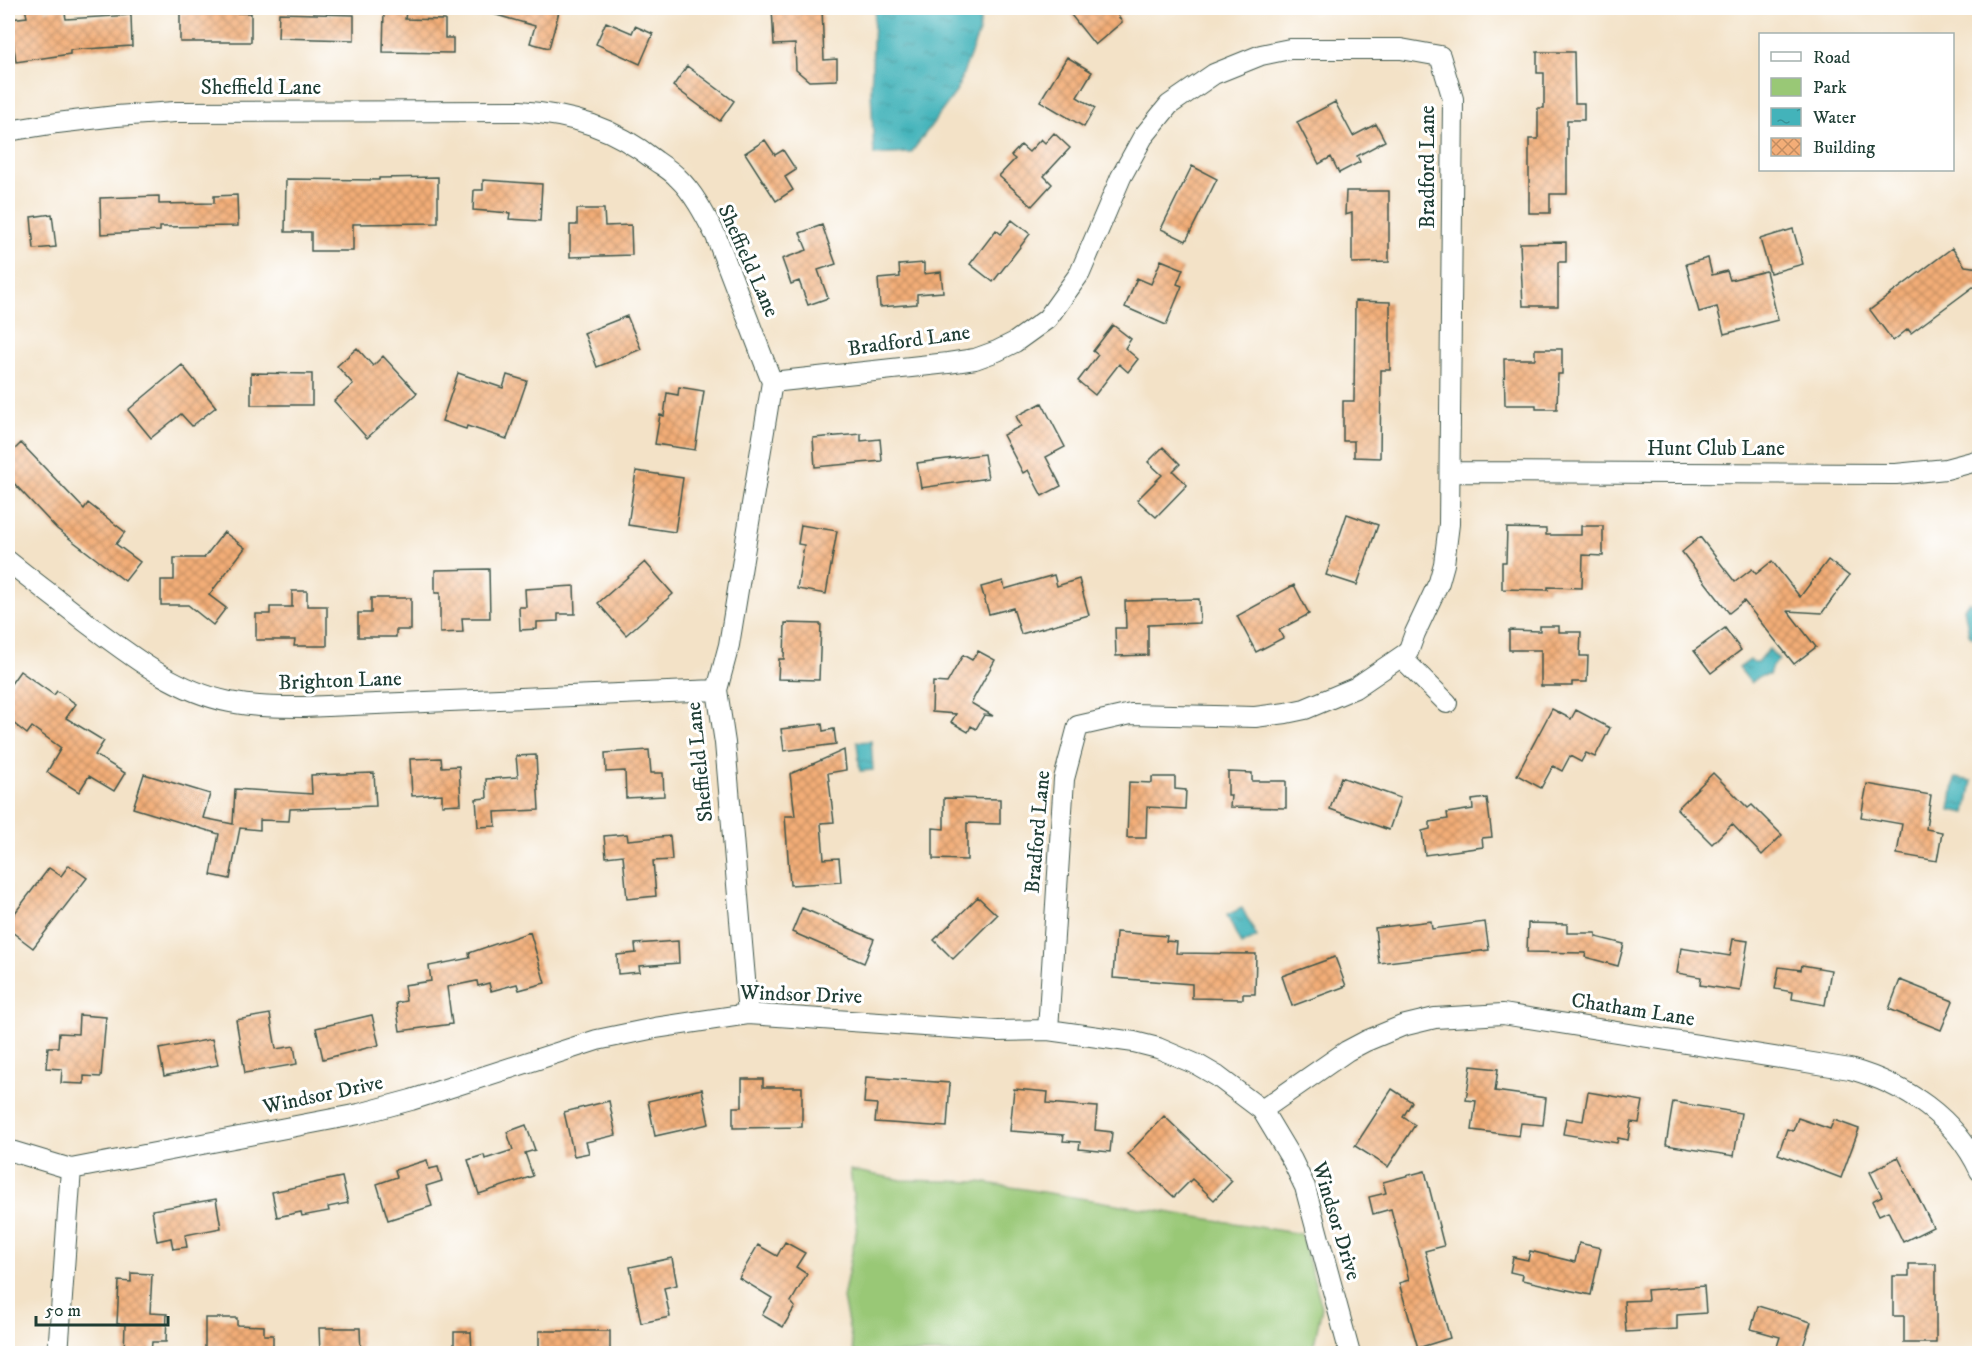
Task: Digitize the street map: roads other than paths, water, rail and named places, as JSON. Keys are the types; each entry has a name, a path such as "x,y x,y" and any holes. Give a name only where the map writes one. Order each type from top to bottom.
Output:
{"street":[{"name":"Bradford Lane","path":"772,382 975,358 1006,346 1047,319 1080,273 1127,163 1143,137 1169,105 1214,74 1261,55 1290,49 1401,49 1440,56 1453,99 1449,524 1444,564 1439,582 1414,633 1408,652 1341,695 1305,709 1255,717 1131,714 1078,726 1064,780 1048,1030"},
{"name":"Sheffield Lane","path":"8,131 105,117 175,112 519,111 555,114 598,126 641,149 679,178 706,217 730,270 772,382 729,645 717,690 725,743 748,1014"},
{"name":"Hunt Club Lane","path":"1450,472 1896,474 1946,469 1980,460"},
{"name":"Brighton Lane","path":"8,561 156,673 204,695 230,702 267,707 303,707 717,690"},
{"path":"1401,657 1447,703"},
{"name":"Windsor Drive","path":"8,1150 71,1169 359,1114 411,1100 597,1040 655,1028 748,1014 997,1031 1048,1030 1134,1042 1182,1057 1217,1076 1262,1110 1293,1160 1305,1187 1350,1353"},
{"name":"Chatham Lane","path":"1262,1110 1347,1051 1396,1028 1435,1018 1503,1014 1850,1069 1876,1076 1910,1093 1954,1129 1980,1171"},
{"path":"58,1353 71,1169"}],"water":[{"path":"876,8 982,8 979,32 956,92 911,153 874,155 871,91"},
{"path":"1969,602 1979,606 1979,635 1972,637 1969,634 1964,608"},
{"path":"1769,649 1779,660 1772,666 1769,675 1760,676 1751,683 1739,668 1750,660 1758,662"},
{"path":"871,741 873,770 860,771 857,742"},
{"path":"1955,778 1972,781 1966,813 1950,810"},
{"path":"1242,908 1257,937 1241,945 1227,915"}]}
